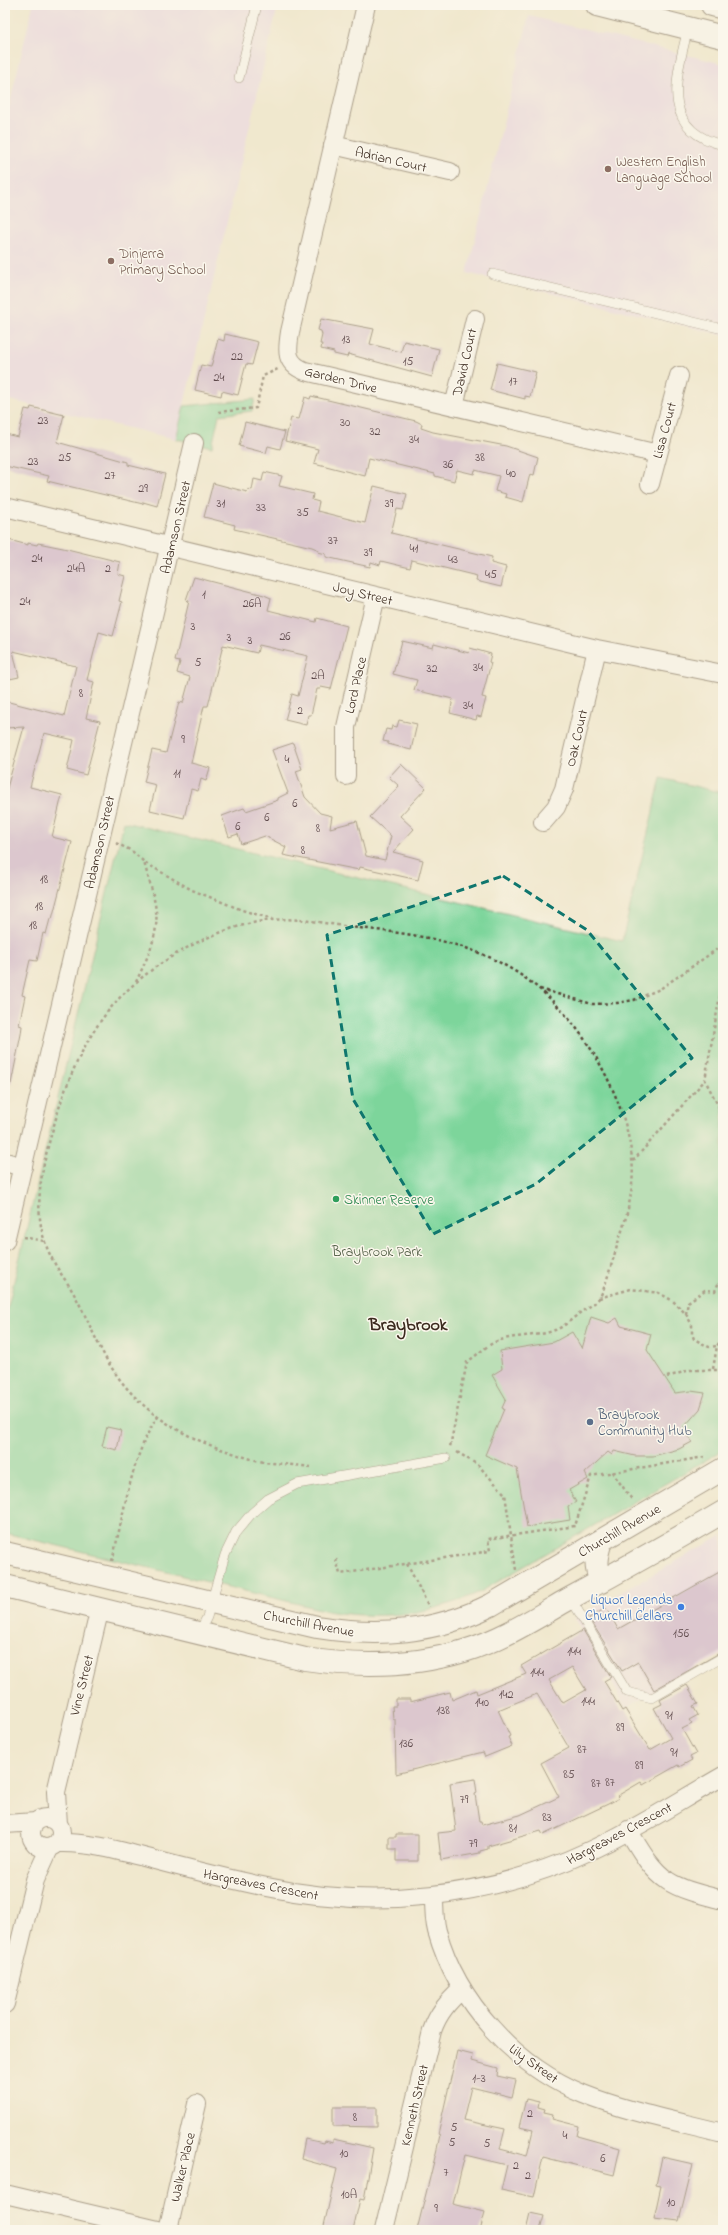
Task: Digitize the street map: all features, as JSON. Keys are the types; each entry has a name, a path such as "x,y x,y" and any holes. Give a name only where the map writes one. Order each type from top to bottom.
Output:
{"main road":[{"path":"597,5 723,37"},
{"path":"712,5 723,8"},
{"name":"Churchill Avenue","path":"5,1553 108,1579 317,1627 347,1632 378,1633 412,1630 438,1626 470,1615 601,1541 717,1462"},
{"path":"5,1586 305,1659 341,1665 373,1666 404,1664 464,1651 494,1640 601,1582 723,1512"},
{"path":"601,1541 595,1559 596,1570 601,1582"},
{"name":"Vine Street","path":"100,1608 108,1579"}],"street":[{"name":"Garden Drive","path":"366,5 290,332 288,354 291,363 305,371 658,454"},
{"name":"Adrian Court","path":"333,145 450,172"},
{"name":"David Court","path":"454,406 475,319"},
{"name":"Lisa Court","path":"650,484 678,376"},
{"name":"Adamson Street","path":"6,1238 194,443"},
{"name":"Joy Street","path":"5,507 597,649 723,674"},
{"name":"Lord Place","path":"346,776 346,727 376,596"},
{"name":"Oak Court","path":"543,822 556,807 564,789 597,649"},
{"path":"5,1162 23,1166"},
{"name":"Vine Street","path":"5,2004 100,1608"},
{"name":"Hargreaves Crescent","path":"5,1824 88,1843 231,1880 302,1895 370,1900 434,1895 486,1886 558,1864 590,1851 723,1776"},
{"path":"628,1830 643,1856 661,1876 669,1882 723,1900"},
{"name":"Lily Street","path":"434,1895 437,1930 446,1956 462,1989 482,2017 526,2060 555,2080 581,2093 609,2104 723,2133"},
{"name":"Kenneth Street","path":"384,2230 436,2018 444,2006 462,1989"},
{"name":"Walker Place","path":"168,2230 197,2104"},
{"path":"6,2194 158,2230"}],"lane":[{"path":"239,78 257,5"},
{"path":"688,28 675,83 677,105 682,117 691,129 704,139 723,145"},
{"path":"492,274 723,329"},
{"path":"199,1633 207,1617 225,1555 236,1532 252,1513 268,1499 297,1484 446,1458"},
{"path":"571,1598 627,1692 652,1698 723,1657"}],"path":[{"path":"218,412 256,408 263,376 291,363"},
{"path":"100,839 116,843 132,851 144,862 192,890 272,920"},
{"path":"136,984 148,957 156,925 156,911 144,862"},
{"path":"310,1468 260,1461 234,1453 180,1432 158,1417 120,1380 96,1341 80,1303 52,1259 44,1241 40,1210 41,1182 54,1127 68,1083 94,1032 108,1011 136,984 168,960 202,940 220,932 272,920 315,922 434,939 489,957 512,970 540,989 569,1018 607,1079 624,1121 633,1161 629,1204 599,1298"},
{"path":"540,989 592,1004 617,1003 634,1000 660,989 723,945"},
{"path":"633,1161 705,1080 723,978"},
{"path":"705,1080 723,1115"},
{"path":"6,1238 44,1241"},
{"path":"686,1314 688,1302 705,1290 715,1291 719,1282 723,1279"},
{"path":"517,1572 505,1494 478,1465 449,1446 467,1362 496,1342 558,1330 599,1298 620,1291 650,1290 665,1295 686,1314 692,1325 692,1334 694,1339 709,1347 717,1346"},
{"path":"723,1305 721,1323 723,1329"},
{"path":"713,1369 717,1346 723,1337"},
{"path":"667,1377 690,1370 723,1370"},
{"path":"108,1579 136,1467 149,1428 158,1417"},
{"path":"336,1559 340,1574 490,1551 488,1539 575,1526 591,1476 612,1472 717,1462"},
{"path":"612,1472 635,1503"},
{"path":"407,1564 432,1613"}],"highlighted area":[{"path":"503,876 587,930 692,1058 536,1184 433,1234 353,1099 327,935"}],"shaded area":[{"name":"Dinjerra Primary School","path":"33,5 278,5 176,439 5,399 5,124"},
{"name":"Western English Language School","path":"529,16 723,64 723,335 467,273"},
{"path":"723,1535 723,1653 626,1708 575,1618"}],"green space":[{"path":"255,399 252,411 219,415 212,447 176,439 184,406"},
{"name":"Braybrook Park","path":"661,778 723,793 723,1450 482,1591 445,1605 409,1613 371,1615 332,1612 5,1533 5,1319 124,822 622,941"}],"building":[{"path":"321,319 374,329 370,344 401,352 404,341 439,349 432,377 348,354 347,357 321,349 322,344 320,344 322,335 321,331 318,330"},
{"path":"225,334 258,342 252,365 246,364 238,395 222,391 221,396 195,390 201,365 211,367 218,339 224,341"},
{"path":"497,363 536,372 530,397 525,396 525,399 490,390"},
{"path":"311,396 416,421 422,424 421,428 433,432 506,446 538,457 534,475 530,474 523,502 505,497 506,494 495,491 499,476 475,470 474,474 457,470 454,481 435,476 435,474 369,458 365,476 314,463 318,449 285,441 291,418 299,419 305,397 310,399"},
{"path":"31,407 64,415 57,442 128,462 128,465 165,474 157,506 47,481 49,476 5,466 5,434 18,437 25,409 30,410"},
{"path":"245,422 285,432 280,449 268,446 266,453 239,446"},
{"path":"264,472 282,476 279,486 313,494 312,500 319,502 317,511 365,523 374,486 407,494 403,510 397,509 391,533 492,557 491,563 506,567 501,587 476,581 477,576 412,560 410,568 381,561 380,565 371,562 370,567 326,557 326,554 318,552 319,550 312,547 234,529 235,525 204,517 213,483 247,492 248,489 252,490 254,479 262,481"},
{"path":"5,539 28,545 28,543 37,545 38,543 63,548 120,562 118,574 125,576 119,601 122,602 113,636 99,632 87,680 94,682 86,718 100,721 86,775 67,770 74,740 44,733 30,787 62,795 52,837 72,842 52,919 50,919 46,934 43,933 37,961 30,960 22,995 25,996 19,1025 22,1026 11,1084 5,1083 5,795 24,727 5,728 5,701 64,716 76,666 13,651 19,677 5,680"},
{"path":"194,577 271,598 268,610 316,622 317,618 347,626 331,689 321,687 320,689 317,689 311,715 308,715 306,725 285,720 292,694 298,696 308,656 259,645 257,653 223,645 208,706 204,706 191,763 210,768 206,781 201,779 198,791 191,789 184,818 150,810 156,785 144,782 152,750 166,753 179,702 183,703 190,677 177,673 180,662 175,661 189,601 186,600"},
{"path":"402,641 433,648 434,644 469,653 470,648 491,654 489,662 491,663 482,697 486,698 481,717 477,716 476,720 450,713 453,699 414,690 417,680 393,674"},
{"path":"399,720 417,724 411,750 388,744 388,742 383,741 386,729 391,730 392,726 397,727"},
{"path":"293,743 302,769 296,771 305,797 320,813 332,816 330,828 357,821 366,856 385,860 391,836 370,817 399,786 389,777 401,764 426,788 400,816 414,829 393,852 423,860 418,880 360,867 359,870 283,855 286,847 265,836 241,844 238,834 229,837 222,816 244,808 246,811 278,800 278,798 288,793 272,750"},
{"name":"Braybrook Community Hub","path":"591,1317 609,1323 617,1318 621,1326 651,1334 647,1350 675,1393 691,1391 705,1393 700,1409 684,1427 692,1442 679,1449 653,1456 635,1456 614,1451 612,1455 608,1452 585,1473 588,1479 569,1490 576,1502 568,1507 570,1520 527,1527 517,1469 485,1455 504,1409 502,1408 506,1399 492,1375 502,1369 500,1351 554,1342 572,1332 582,1349"},
{"path":"107,1427 121,1430 117,1450 102,1446"},
{"path":"723,1570 723,1651 654,1690 638,1662 622,1671 589,1618 606,1608 618,1629"},
{"path":"583,1630 611,1677 604,1681 622,1711 625,1709 650,1750 671,1738 654,1708 662,1704 660,1700 687,1685 698,1704 693,1706 698,1715 689,1720 692,1724 682,1729 696,1754 690,1757 692,1760 679,1767 678,1765 643,1785 641,1782 617,1796 619,1798 608,1804 543,1835 541,1831 488,1846 488,1849 480,1851 480,1853 441,1860 438,1833 456,1831 450,1783 475,1779 477,1793 475,1794 479,1821 481,1821 482,1825 520,1815 559,1797 541,1763 569,1748 537,1694 498,1710 510,1736 508,1737 512,1746 485,1757 483,1752 396,1774 395,1719 393,1719 392,1706 396,1706 396,1699 410,1699 410,1702 450,1692 452,1700 476,1690 477,1694 526,1674 521,1666","holes":["572,1667 586,1690 563,1703 549,1680"]},
{"path":"396,1834 418,1834 418,1861 396,1861 396,1849 389,1849 389,1837 396,1837"},
{"path":"457,2051 473,2055 472,2061 498,2068 497,2076 516,2080 512,2097 471,2087 463,2120 505,2129 500,2149 527,2156 533,2130 519,2127 526,2099 539,2102 538,2107 545,2109 544,2112 553,2114 552,2119 579,2126 577,2136 620,2148 614,2175 543,2157 534,2197 501,2190 507,2165 465,2155 453,2204 485,2212 480,2230 417,2230 437,2149 440,2135 438,2134"},
{"path":"333,2107 377,2107 377,2127 333,2126"},
{"path":"305,2139 324,2143 325,2141 333,2143 333,2139 373,2148 364,2200 360,2199 353,2230 323,2230 337,2169 301,2159"},
{"path":"662,2157 693,2164 679,2221 654,2218 661,2186 656,2185"},
{"path":"530,2213 544,2216 540,2230 526,2230"}],"place":[{"name":"Western English Language School","path":"608,169"},
{"name":"Dinjerra Primary School","path":"111,261"},
{"name":"Skinner Reserve","path":"336,1199"},
{"name":"Braybrook Community Hub","path":"590,1422"},
{"name":"Liquor Legends Churchill Cellars","path":"681,1607"}],"district":[{"name":"Braybrook","path":"408,1324"}]}
